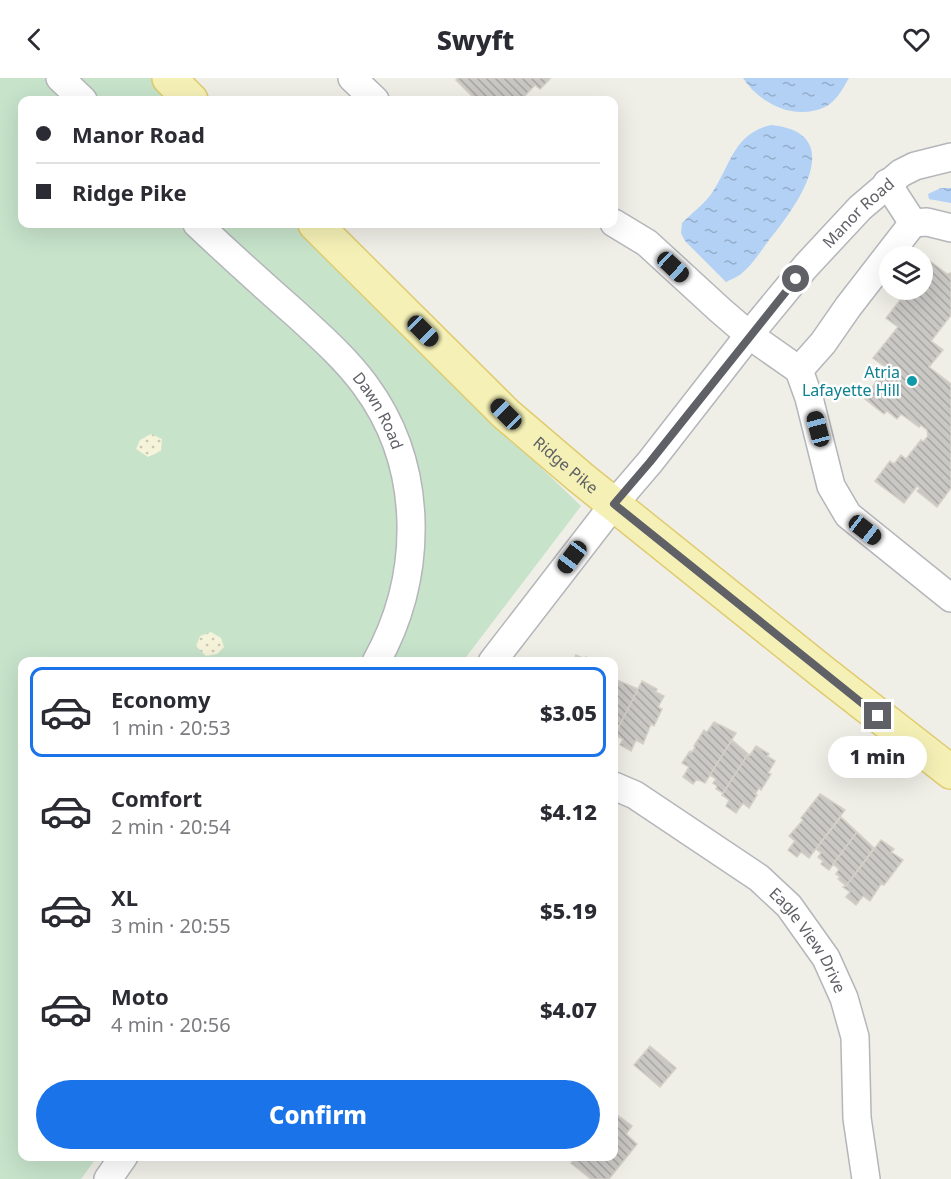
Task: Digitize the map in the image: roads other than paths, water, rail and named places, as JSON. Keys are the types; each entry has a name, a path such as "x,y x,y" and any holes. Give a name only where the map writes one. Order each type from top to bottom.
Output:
{"main road":[{"path":"169,78 187,96"},
{"name":"Ridge Pike","path":"319,228 506,414 824,674 951,772"}],"street":[{"path":"60,78 79,96"},
{"path":"352,78 371,96"},
{"name":"Manor Road","path":"496,657 614,504 806,266 860,208 887,183 915,166 951,157"},
{"path":"887,183 913,223"},
{"path":"799,370 823,343 913,223 927,222 951,228"},
{"path":"618,225 647,243 749,335 799,370 809,398 831,486 843,508 865,530 951,598"},
{"name":"Dawn Road","path":"201,228 334,350 366,386 391,430 400,454 410,498 412,544 401,606 378,657"},
{"name":"Eagle View Drive","path":"618,788 635,795 759,878 789,906 814,939 836,976 855,1037 857,1118 866,1179"},
{"path":"108,1179 121,1161"}],"water":[{"path":"743,78 849,78 839,94 825,107 802,112 790,111 769,102 750,87"},
{"path":"771,125 795,131 808,142 812,156 810,173 792,209 756,258 740,274 726,282 685,241 681,233 682,223 712,193 734,152 748,135"},
{"path":"941,188 951,188 951,203 929,199 928,194"}],"place":[{"name":"Atria Lafayette Hill","path":"912,381"}]}
